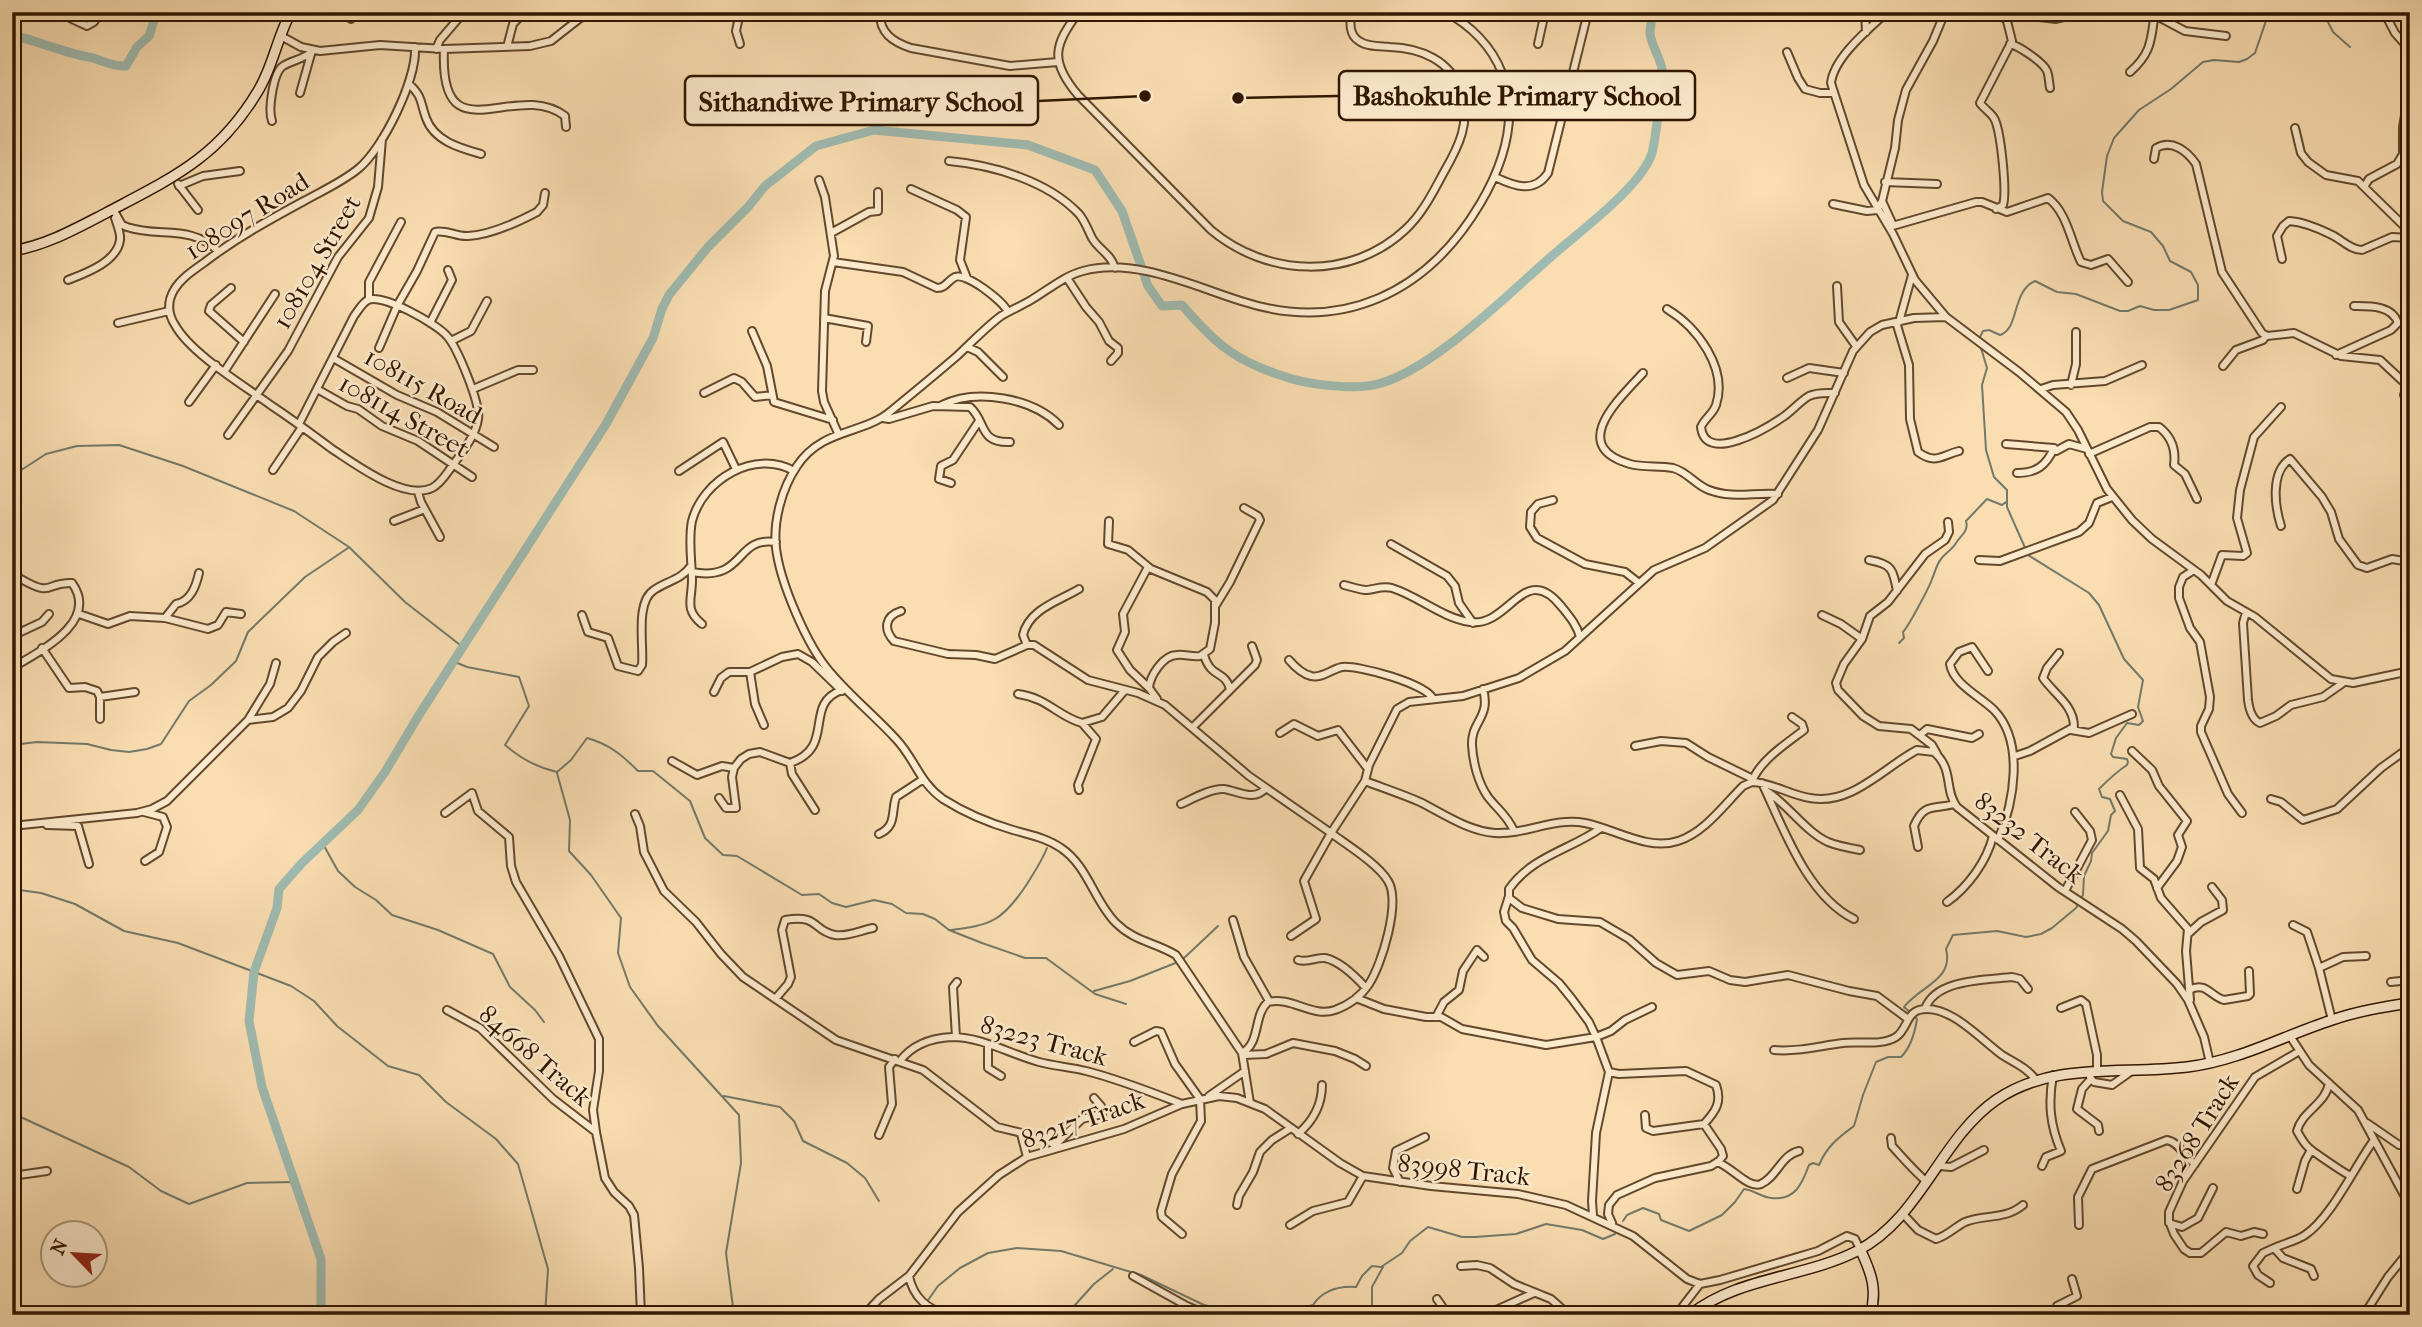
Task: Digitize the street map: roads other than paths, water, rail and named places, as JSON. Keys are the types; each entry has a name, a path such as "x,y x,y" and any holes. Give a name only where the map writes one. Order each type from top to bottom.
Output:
{"main road":[{"path":"12,251 51,241 176,182 216,144 248,107 262,84 291,12"},
{"path":"1690,1315 1724,1294 1838,1259 1860,1249 1903,1214 1973,1121 2009,1092 2036,1080 2053,1075 2185,1068 2210,1063 2231,1058 2332,1020 2366,1010 2410,1003"},
{"path":"1860,1249 1875,1288 1870,1315"}],"street":[{"path":"57,12 87,26 94,22 100,12"},
{"path":"464,12 440,40 444,82 447,93 455,103 473,110 530,105 551,107 566,117 566,127"},
{"path":"508,47 513,24 524,12"},
{"path":"262,84 269,83 282,67 312,52 380,45 440,49 538,45 551,41 588,12"},
{"path":"740,12 736,31 740,44"},
{"path":"880,12 881,25 887,34 897,43 911,48 1010,66 1058,62"},
{"path":"989,12 1010,12"},
{"path":"1079,12 1062,39 1058,62 1061,73 1078,95 1219,237 1239,250 1272,263 1301,267 1327,266 1365,255 1392,240 1410,225 1424,207 1460,145 1465,123 1461,89 1441,63 1414,49 1361,43 1350,29 1350,12"},
{"path":"1250,1103 1242,1054 1179,959 1167,950 1138,940 1112,920 1076,861 1066,851 1046,839 968,813 937,794 922,779 900,743 824,665 792,604 776,542 780,504 793,471 804,457 838,433 883,418 1008,312 1067,278 1095,268 1134,269 1206,287 1271,309 1302,313 1345,308 1399,289 1430,267 1461,234 1494,177 1509,127 1507,87 1487,46 1465,25 1445,12"},
{"path":"1538,44 1545,12"},
{"path":"1494,177 1526,187 1541,181 1548,173 1588,12"},
{"path":"1865,12 1866,32"},
{"path":"1887,12 1852,45 1831,78 1833,93 1864,185 1877,210 1891,226"},
{"path":"1877,210 1882,201 1895,148 1898,120 1906,90 1938,31 1945,12"},
{"path":"1998,13 2056,19 2086,12"},
{"path":"2384,12 2392,29 2410,50"},
{"path":"1996,209 2003,205 2005,196 2001,149 1994,118 1980,103 2012,38 2008,25 1998,13"},
{"path":"2130,72 2148,52 2155,14 2185,31 2226,36"},
{"path":"281,36 312,52"},
{"path":"2010,44 2018,46 2044,66 2049,75 2050,89"},
{"name":"108097 Road","path":"169,310 171,297 180,281 218,251 344,179 365,163 383,138 409,85 415,47"},
{"path":"300,93 312,52"},
{"path":"1787,52 1805,89 1833,93"},
{"path":"272,121 270,104 276,75"},
{"path":"409,85 419,94 427,121 442,139 481,154"},
{"path":"2364,187 2369,179 2397,164 2403,154 2403,127 2410,86"},
{"path":"2295,128 2301,153 2313,167 2332,177 2354,179 2410,232"},
{"name":"108104 Street","path":"228,435 288,351 333,265 369,218 378,187 383,138"},
{"path":"2154,159 2156,148 2163,145 2187,152 2196,164 2222,272 2250,318 2266,336"},
{"path":"949,161 980,164 1005,171 1051,191 1079,214 1093,239 1111,258 1112,268"},
{"path":"198,210 176,182 240,171"},
{"path":"818,180 825,197 833,262 826,282 823,399 838,433"},
{"path":"1885,182 1937,184"},
{"path":"911,189 957,210 966,217 960,260 967,278"},
{"path":"831,233 869,212 878,211 878,192"},
{"path":"379,348 435,232 464,236 481,234 537,212 543,205 545,193"},
{"path":"1891,226 1976,202 1985,203 2003,212 2013,212 2049,199 2071,235 2083,264 2091,265 2108,259 2128,282"},
{"path":"1882,201 1912,275 1931,302 1946,317 2041,389 2066,412 2112,497 2152,539 2194,570 2227,601 2281,638 2331,679 2353,683 2410,671"},
{"path":"1833,204 1867,211 1877,210"},
{"path":"114,211 122,225 127,228 190,234 206,241 218,251"},
{"path":"68,280 101,267 118,247 120,238 114,211"},
{"path":"2282,259 2277,236 2289,221 2331,235 2359,251 2392,237 2410,238"},
{"path":"272,470 301,425 354,316 369,299 369,282 401,222"},
{"path":"833,262 903,272 937,288 943,288 955,277 967,278 999,299 1008,312"},
{"path":"430,323 452,279 449,270"},
{"path":"1912,275 1898,322 1909,365 1910,419 1921,455 1940,459 1959,451"},
{"path":"1067,278 1086,307 1100,322 1109,341 1118,349 1111,361"},
{"path":"1837,286 1839,322 1856,346"},
{"path":"231,288 211,305 209,312 244,342"},
{"path":"224,372 275,294"},
{"path":"118,323 169,310 183,337 224,372 346,458 386,482 418,492 430,489 439,483 472,435 479,411 473,389 451,341 430,323 397,306 383,299 369,299"},
{"path":"451,341 471,331 487,301"},
{"path":"2336,355 2391,330 2398,323 2395,316 2383,309 2354,306"},
{"path":"1667,309 1680,317 1703,340 1716,373 1719,390 1716,406 1701,427 1707,440 1716,443 1734,441 1782,418 1811,395 1835,393"},
{"path":"1291,936 1315,919 1304,881 1365,781 1396,709 1409,702 1463,696 1532,671 1564,651 1658,568 1722,538 1778,494 1809,446 1856,346 1875,329 1924,316 1946,317"},
{"path":"824,318 868,326 866,342"},
{"path":"752,331 767,366 773,401 833,420"},
{"path":"2071,385 2076,364 2076,332"},
{"path":"2223,366 2236,350 2263,340 2266,336 2294,333 2307,337 2336,355 2380,360 2408,387 2404,395 2410,405"},
{"path":"967,347 978,352 1003,377"},
{"name":"108115 Road","path":"333,358 397,395 437,412 494,447"},
{"path":"189,402 216,365"},
{"path":"2041,389 2113,378 2142,365"},
{"path":"1787,378 1809,368 1844,373"},
{"path":"473,389 518,370 533,370"},
{"path":"1643,373 1608,414 1600,437 1601,448 1607,454 1631,464 1676,469 1703,487 1720,493 1738,496 1778,494"},
{"path":"704,393 734,378 744,384 754,396 772,394"},
{"name":"108114 Street","path":"317,389 382,426 418,441 472,477"},
{"path":"910,413 911,395"},
{"path":"941,406 970,397 999,398 1047,415 1059,425"},
{"path":"883,418 889,419 926,407 970,407 988,438 1010,442"},
{"path":"2211,585 2221,555 2243,556 2246,552 2237,518 2239,490 2254,437 2281,407"},
{"path":"951,483 939,479 941,467 956,457 979,421"},
{"path":"2007,444 2054,448 2056,451 2065,445 2073,444 2088,452 2159,426 2175,448 2174,465 2185,474 2197,499"},
{"path":"679,471 723,442 736,469"},
{"path":"2017,473 2039,469 2049,460 2054,448"},
{"path":"2281,526 2276,497 2282,468 2290,459 2322,497 2331,512 2339,539 2358,565 2367,568 2392,559 2410,562"},
{"path":"702,624 690,609 691,534 695,513 717,481 736,469 772,464 782,465 793,471"},
{"path":"418,492 440,537"},
{"path":"1979,560 2000,561 2079,531 2089,523 2098,502 2112,497"},
{"path":"1553,500 1538,504 1531,512 1530,527 1537,538 1585,564 1626,572 1639,583"},
{"path":"1204,655 1212,643 1216,605 1234,575 1260,520 1244,508"},
{"path":"394,521 425,509"},
{"path":"1109,522 1108,544 1132,552 1148,567 1207,592 1216,605"},
{"path":"1948,522 1949,532 1945,540 1926,554 1884,607 1870,616 1862,639 1848,657 1836,683 1837,688 1857,712 1875,725 1904,727 1920,735 1927,729 1972,738 1979,734"},
{"path":"692,569 709,575 722,572 733,565 753,544 762,541 776,542"},
{"path":"1391,544 1447,576 1455,586 1459,603 1473,623"},
{"path":"1870,559 1889,566 1898,591"},
{"path":"1148,567 1123,614 1125,632 1116,650 1158,701"},
{"path":"582,615 588,632 608,638 616,664 624,669 638,671 642,665 642,612 646,598 655,589 680,578 692,569"},
{"path":"2194,570 2183,578 2179,592 2189,625 2200,642 2205,660 2210,705 2200,726 2201,732 2228,794 2242,813"},
{"path":"165,618 176,604 188,598 199,573"},
{"path":"12,668 71,626 79,614 81,598 72,583 47,590 36,588 21,579"},
{"path":"1344,585 1368,590 1392,588 1446,614 1473,623 1492,619 1520,595 1539,590 1547,592 1555,599 1574,622 1580,638"},
{"path":"1027,645 1023,635 1030,620 1054,601 1079,589"},
{"path":"901,611 891,616 886,626 892,639 899,643 948,654 976,655 995,660 1027,645 1037,647 1070,670 1095,683 1158,701 1193,727 1224,756 1384,874 1392,889 1392,904 1383,949 1366,988 1344,1006 1324,1012 1282,1001 1269,1001 1261,1010 1250,1047 1242,1054"},
{"path":"79,614 108,624 130,616 165,618 208,629 218,625 226,612 241,614"},
{"path":"2246,612 2243,623 2249,706 2256,722 2276,716 2291,705 2320,698 2343,683"},
{"path":"12,636 42,622 49,614"},
{"path":"1822,615 1862,639"},
{"path":"248,720 273,717 288,708 318,657 346,633"},
{"path":"1193,727 1257,663 1252,646"},
{"path":"1947,902 1967,884 1988,852 2011,804 2015,756 1999,716 1966,687 1950,666 1959,652 1972,647 1988,671"},
{"path":"42,648 69,688 85,687 97,691 100,697 100,719"},
{"path":"2059,653 2043,678 2063,699 2074,722 2071,730"},
{"path":"713,692 721,678 729,672 750,672 782,657 798,654 842,690 854,695"},
{"path":"1149,688 1152,678 1171,656 1204,655"},
{"path":"1204,655 1209,668 1226,679 1230,689"},
{"path":"1289,660 1297,669 1310,676 1316,677 1345,667 1360,669 1417,686 1429,692 1433,699"},
{"path":"12,826 142,811 159,805 175,794 248,720 271,684 276,663"},
{"path":"750,672 755,704 764,725"},
{"path":"1483,689 1486,707 1472,736 1474,760 1484,791 1507,816 1514,831"},
{"path":"719,798 726,808 736,808 732,782 734,768 746,756 760,752 790,763 802,757 815,743 821,710 831,696 842,690"},
{"path":"1082,723 1102,717 1125,690"},
{"path":"100,697 135,692"},
{"path":"1018,694 1043,700 1063,715 1082,723 1096,739 1078,785 1079,790"},
{"path":"2015,756 2071,730 2088,733 2132,714"},
{"path":"1365,781 1418,801 1442,815 1483,831 1501,833 1564,821 1601,828 1653,844 1677,842 1696,833 1752,780 1773,755 1804,730 1802,724 1792,717"},
{"path":"1280,733 1294,724 1318,736 1338,730 1368,769"},
{"name":"83232 Track","path":"1920,735 1932,745 1948,773 1954,804 2065,891 2130,935 2178,985 2190,1003 2204,1037 2210,1063"},
{"path":"1635,746 1661,741 1686,743 1752,780 1806,797 1832,799 1849,793 1917,750 1928,750 1937,754"},
{"path":"2271,799 2281,802 2303,820 2333,811 2350,799 2381,768 2410,747"},
{"path":"2133,751 2152,770 2159,786 2187,821 2178,835 2182,847 2177,861 2157,888"},
{"path":"672,761 697,775 722,766 734,768"},
{"path":"790,763 792,774 815,810"},
{"path":"879,834 886,831 892,821 896,797 922,779"},
{"path":"1762,782 1793,850 1814,884 1840,911 1854,919"},
{"path":"1181,804 1219,790 1257,795 1266,788"},
{"path":"1766,791 1792,810 1821,838 1835,845 1860,850"},
{"path":"445,813 472,793 478,811 509,837 511,866 516,882 559,956 597,1034 599,1058 593,1110 596,1132 606,1178 634,1215 641,1315"},
{"path":"2120,795 2138,830 2139,865 2154,879 2161,898 2185,923 2189,933 2186,951 2190,1003"},
{"path":"1918,847 1914,826 1921,813 1930,807 1954,804"},
{"path":"142,811 163,817 167,827 159,852 145,861"},
{"path":"2065,891 2092,840 2090,831 2075,812"},
{"path":"635,814 644,852 667,895 696,922 738,972 836,1040 909,1064 937,1079 997,1127 1043,1138 1056,1146 1082,1119 1102,1114 1101,1105 1094,1098"},
{"path":"28,824 77,825 89,864"},
{"path":"1594,1216 1592,1201 1596,1133 1609,1072 1589,1022 1559,983 1532,960 1506,921 1504,912 1509,889 1528,868 1601,828"},
{"path":"2189,933 2205,919 2223,910 2222,900 2212,887"},
{"path":"1509,897 1516,905 1539,914 1568,920 1600,922 1629,939 1656,963 1678,975 1709,971 1730,980 1745,982 1788,975 1877,996 1908,1019"},
{"path":"776,998 789,984 791,976 782,930 785,920 810,920 826,932 837,935 873,928"},
{"path":"1233,920 1244,957 1269,1001"},
{"path":"2293,925 2307,932 2332,1020"},
{"path":"1436,1017 1444,1002 1460,990 1463,971 1477,950 1484,957"},
{"path":"2319,968 2343,957 2366,956"},
{"path":"1298,960 1329,960 1353,974 1366,988"},
{"path":"2189,990 2203,987 2224,1000 2248,996 2249,971"},
{"path":"1925,1009 1933,997 1951,986 2012,977 2024,981 2028,989"},
{"path":"2391,982 2410,979"},
{"path":"956,1037 953,987 957,982"},
{"path":"1356,998 1376,1007 1426,1017 1441,1017 1462,1029 1546,1045 1596,1037 1652,1007"},
{"path":"2061,1008 2081,1000 2086,1004 2097,1055 2093,1074 2082,1089 2077,1109 2098,1125 2099,1131"},
{"path":"1774,1050 1796,1052 1842,1043 1890,1040 1904,1030 1914,1012 1925,1009 1940,1012 1962,1023 2002,1055 2025,1068 2036,1080"},
{"name":"84668 Track","path":"447,1010 480,1028 548,1095 596,1132"},
{"path":"1134,1042 1156,1031 1161,1032 1175,1064 1204,1098 1200,1125 1172,1174 1161,1211 1162,1217 1182,1234"},
{"path":"2290,1036 2309,1065 2354,1105 2410,1206"},
{"name":"83223 Track","path":"898,1060 928,1041 956,1037 1008,1049 1041,1063 1090,1072 1182,1104"},
{"path":"1242,1054 1266,1054 1293,1042 1335,1051 1366,1066"},
{"path":"988,1044 988,1069 1001,1076"},
{"path":"908,1052 909,1064"},
{"name":"83268 Track","path":"2263,1234 2255,1232 2241,1236 2226,1231 2201,1253 2193,1254 2184,1249 2169,1223 2169,1212 2181,1185 2255,1077 2298,1052"},
{"path":"879,1135 892,1104 889,1067 898,1060"},
{"name":"83217 Track","path":"1204,1098 1245,1071"},
{"path":"1609,1072 1619,1074 1686,1071 1716,1085 1719,1104 1704,1124 1653,1131 1646,1128 1645,1115"},
{"path":"2042,1166 2046,1157 2061,1151 2050,1121 2053,1075"},
{"path":"2329,1083 2325,1097 2297,1128 2297,1132 2311,1150 2351,1176"},
{"path":"1298,1133 1310,1123 1317,1110 1322,1085"},
{"name":"83217 Track","path":"864,1315 879,1299 909,1276 958,1212 999,1175 1027,1157 1056,1146 1124,1129 1182,1104 1204,1098 1229,1096 1250,1103"},
{"name":"83998 Track","path":"1250,1103 1265,1109 1340,1163 1363,1176 1538,1197 1613,1225 1633,1236 1687,1279 1702,1283"},
{"path":"2365,1122 2399,1145 2410,1142"},
{"path":"1613,1225 1608,1214 1613,1199 1652,1180 1689,1172 1721,1159 1723,1151 1704,1124"},
{"path":"1237,1205 1260,1152 1291,1128"},
{"path":"1021,1134 1027,1157"},
{"path":"1400,1182 1392,1168 1396,1151 1425,1137"},
{"path":"1891,1138 1892,1146 1909,1167 1927,1182"},
{"path":"2079,1224 2078,1197 2092,1169 2167,1140 2175,1143 2184,1156 2195,1164"},
{"path":"2270,1283 2258,1275 2253,1266 2263,1253 2293,1241 2311,1230 2374,1140"},
{"path":"1939,1167 1948,1168 1984,1150"},
{"path":"2297,1189 2311,1150"},
{"path":"1717,1162 1730,1167 1750,1184 1757,1185 1766,1181 1791,1154 1799,1151"},
{"path":"12,1176 47,1171"},
{"path":"1290,1225 1313,1210 1348,1202 1363,1176"},
{"path":"2169,1223 2182,1227 2195,1221 2213,1188"},
{"path":"1903,1214 1915,1227 1936,1239 1962,1223 2006,1215 2023,1205"},
{"path":"1676,1315 1702,1283 1818,1251 1847,1236 1853,1237 1860,1249"},
{"path":"2274,1248 2283,1258 2311,1269 2314,1276"},
{"path":"2364,1315 2388,1277 2408,1253"},
{"path":"1461,1266 1490,1268 1514,1284 1555,1301 1569,1315"},
{"path":"909,1276 913,1290 921,1301 948,1315"},
{"path":"1133,1276 1187,1307 1208,1315"},
{"path":"2065,1315 2057,1306 2077,1296 2073,1279"},
{"path":"1481,1315 1536,1293"},
{"path":"1437,1299 1448,1315"},
{"path":"977,1315 984,1315"}],"waterway":[{"path":"12,35 126,66 137,47 149,36 155,17 166,12"},
{"path":"321,1315 321,1259 262,1087 249,1021 254,972 277,908 279,889 302,863 358,810 385,772 606,424 653,338 669,295 708,247 765,186 816,146 874,130 1028,145 1095,170 1122,211 1148,286 1162,306 1182,305 1218,342 1255,366 1298,381 1346,387 1369,386 1400,376 1446,347 1609,208 1636,180 1652,153 1660,97 1662,69 1650,33 1653,12"},
{"path":"1979,339 1983,331 1989,330 2000,335 2006,331 2011,325 2022,293 2035,281 2057,292 2076,294 2120,311 2140,306 2169,310 2198,300 2198,285 2191,272 2170,261 2163,246 2151,232 2123,221 2103,201 2107,156 2114,138 2139,110 2171,89 2203,62 2239,62 2255,53 2269,12"},
{"path":"2323,12 2333,32 2350,47"},
{"path":"1981,348 1987,368 1982,385 1986,450 1994,477 2007,490 2007,507 2026,550"},
{"path":"12,476 46,454 77,446 119,445 183,466 294,511 349,547 405,602 464,648"},
{"path":"1899,643 1904,638 1903,632 1923,598 1938,564 1964,533 1966,521 1987,499 2002,505 2006,502"},
{"path":"12,745 37,742 87,744 129,752 161,744 189,701 236,661 248,632 305,577 348,548"},
{"path":"1911,1013 1904,1007 1934,982 1945,968 1946,949 1953,935 1997,931 2026,937 2041,934 2076,908 2083,895 2084,876 2092,853 2108,831 2111,815 2115,811 2110,799 2102,797 2099,789 2128,762 2127,759 2113,757 2111,754 2116,738 2127,723 2139,725 2143,721 2138,707 2143,680 2124,659 2099,605 2089,593 2028,555"},
{"path":"455,662 467,667 519,677 529,706 505,745 530,762 557,772 571,760 587,738 595,740 615,751 638,771 653,771 690,801 705,838 723,855 737,856 802,895 819,894 832,903 846,907 874,900 892,904 906,913 923,914 949,930 982,943 1025,958 1046,958 1095,994 1126,1004"},
{"path":"557,773 570,820 569,851 591,875 621,918 618,953 630,987 658,1026 739,1115 741,1163 726,1253 734,1315"},
{"path":"323,844 338,871 392,915 438,930 493,954 510,987 544,1022"},
{"path":"951,930 986,923 1002,914 1025,887 1047,848"},
{"path":"12,889 41,893 75,904 124,931 178,943 291,986 314,1001 337,1026 388,1066 419,1075 446,1102 496,1139 518,1164 548,1269 545,1315"},
{"path":"1183,959 1218,926"},
{"path":"1094,991 1130,981 1178,962"},
{"path":"1623,1221 1627,1215 1643,1208 1659,1214 1661,1220 1689,1231 1722,1215 1744,1189 1771,1198 1792,1194 1800,1185 1809,1165 1819,1165 1829,1147 1854,1126 1876,1062 1888,1057 1901,1057 1915,1029 1917,1019 1914,1016"},
{"path":"724,1096 780,1107 794,1121 803,1141 847,1163 865,1178 879,1201"},
{"path":"12,1113 129,1167 161,1191 189,1204 247,1183 295,1182"},
{"path":"1293,1315 1293,1310 1313,1305 1332,1290 1356,1287 1372,1266 1381,1267 1402,1253 1410,1241 1428,1227 1462,1237 1516,1234 1546,1224 1582,1230 1603,1239 1615,1234"},
{"path":"926,1303 938,1286 960,1268 988,1253 1017,1248 1061,1251 1141,1275 1204,1305 1227,1310 1254,1307 1293,1310"},
{"path":"1372,1315 1372,1287 1383,1267"},
{"path":"1066,1315 1094,1284 1113,1269"},
{"path":"923,1315 925,1309"}],"place":[{"name":"Sithandiwe Primary School","path":"1145,96"},
{"name":"Bashokuhle Primary School","path":"1238,98"}]}
